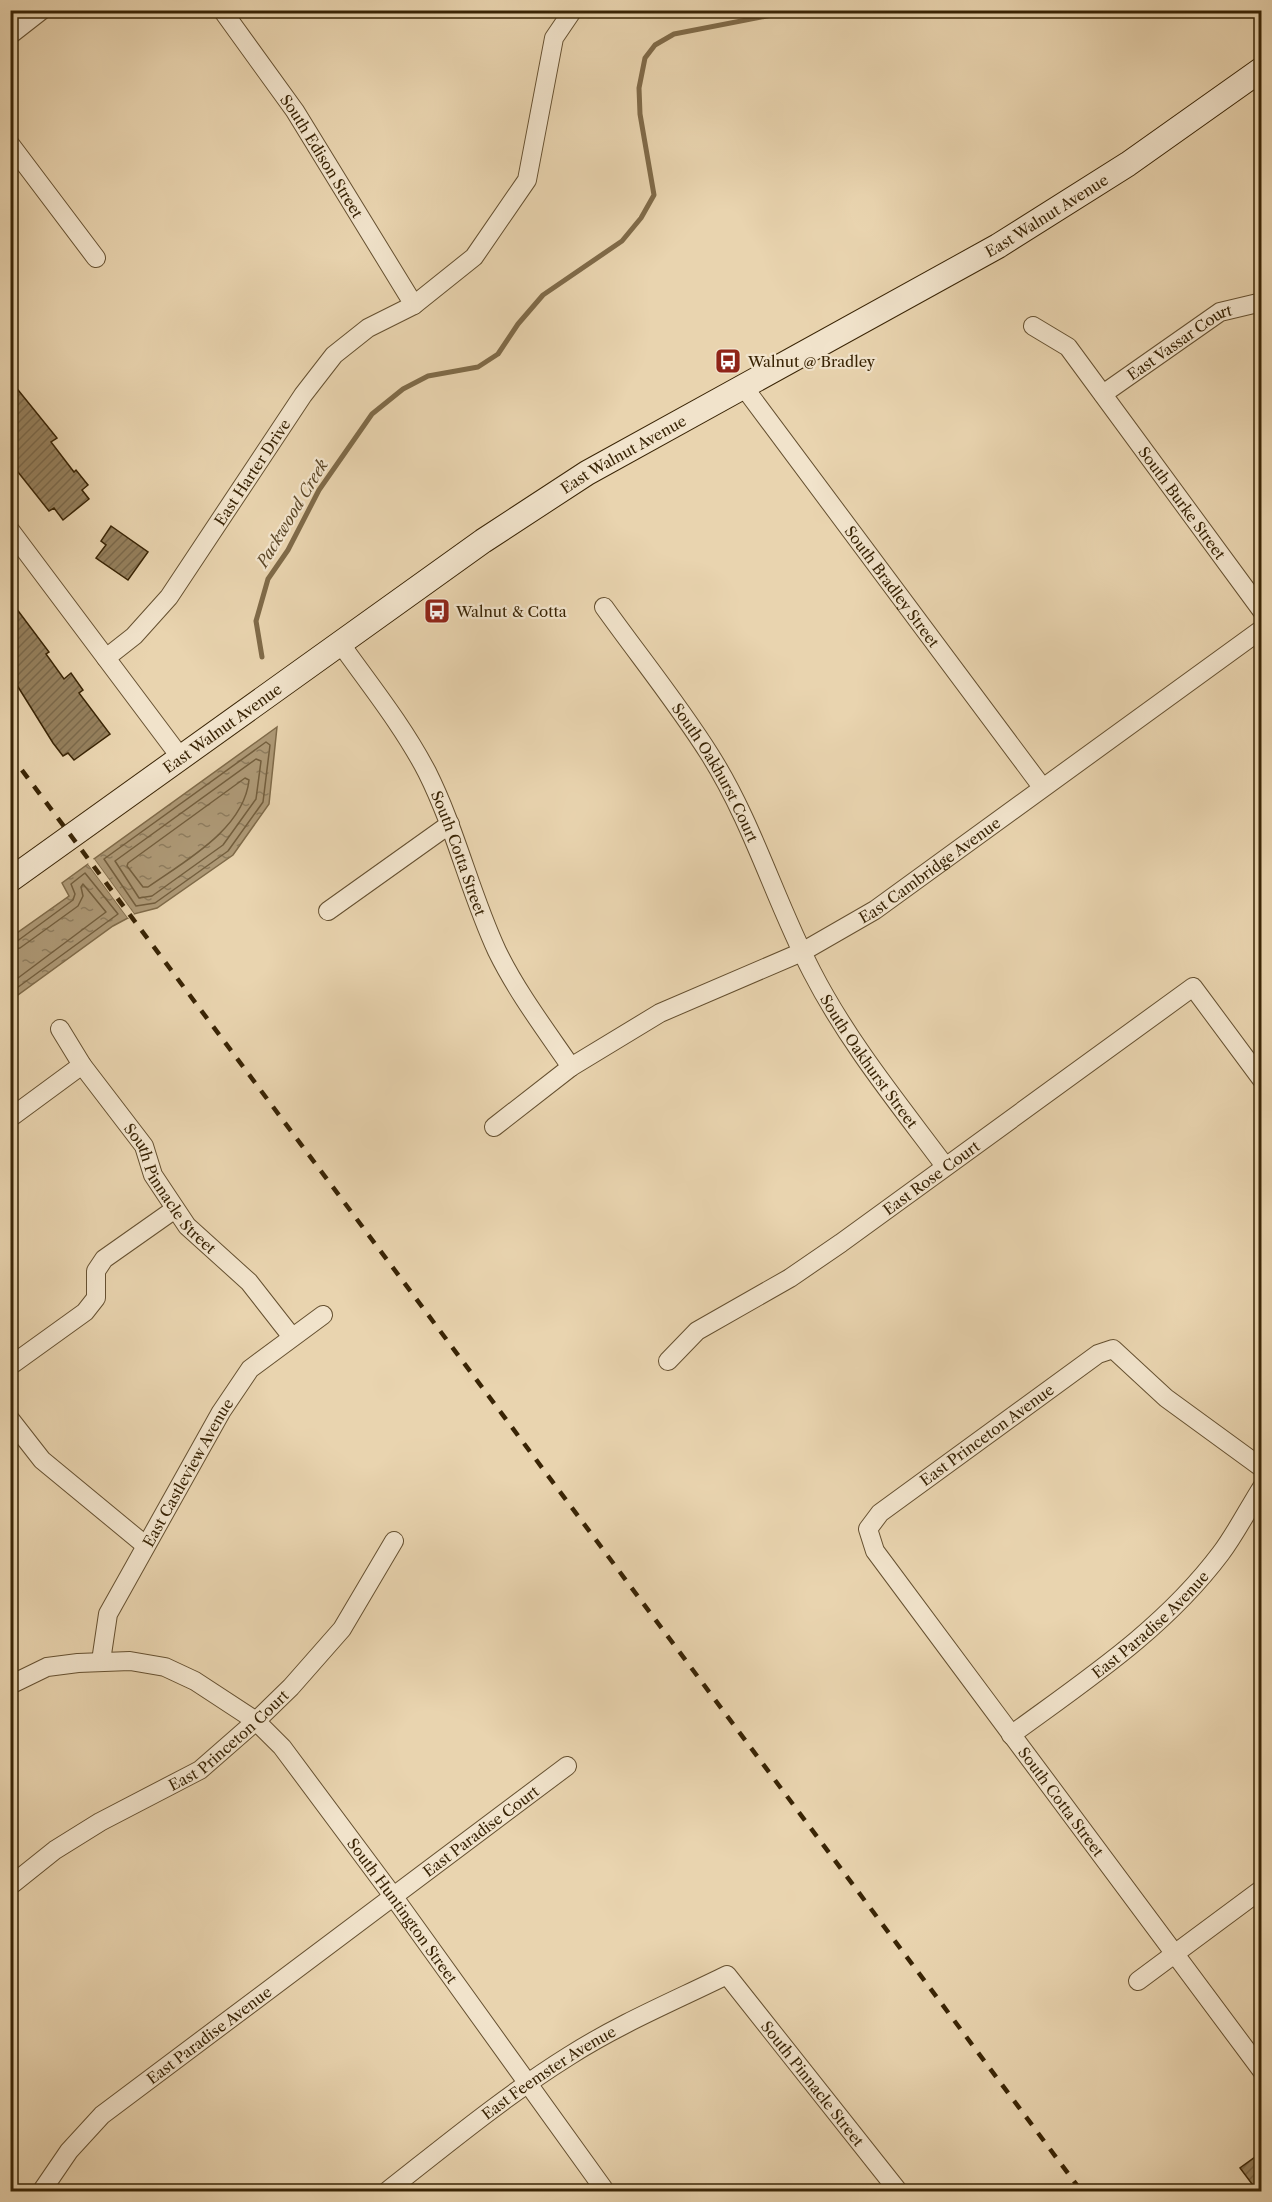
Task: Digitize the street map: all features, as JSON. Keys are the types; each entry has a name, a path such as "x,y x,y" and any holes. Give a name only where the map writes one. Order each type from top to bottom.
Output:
{"main road":[{"name":"East Walnut Avenue","path":"10,880 483,541 587,473 1028,228 1128,164 1262,69"}],"street":[{"path":"10,34 42,10"},
{"name":"South Edison Street","path":"222,10 295,111 414,305"},
{"name":"East Harter Drive","path":"106,658 134,636 169,597 326,365 343,346 368,328 414,305 474,257 527,180 554,38 573,10"},
{"path":"10,144 96,258"},
{"name":"East Vassar Court","path":"1103,394 1221,312 1262,302"},
{"name":"South Burke Street","path":"1033,326 1068,347 1262,611"},
{"name":"South Bradley Street","path":"743,386 1042,787"},
{"path":"10,530 181,758"},
{"name":"South Oakhurst Court","path":"604,607 710,754 751,833 802,952"},
{"name":"East Cambridge Avenue","path":"494,1127 571,1066 660,1013 802,952 875,910 1262,629"},
{"name":"South Cotta Street","path":"340,643 402,731 427,772 450,824 474,895 498,952 529,1005 571,1066"},
{"path":"328,911 450,824"},
{"name":"South Oakhurst Street","path":"802,952 830,1005 856,1047 945,1166"},
{"name":"East Rose Court","path":"668,1361 697,1331 790,1278 1192,987 1262,1080"},
{"name":"South Pinnacle Street","path":"60,1029 82,1065 144,1146 153,1175 187,1226 249,1282 292,1337"},
{"path":"10,1118 82,1065"},
{"path":"10,1366 85,1312 96,1298 96,1270 104,1259 175,1209"},
{"name":"East Castleview Avenue","path":"101,1661 108,1614 221,1412 250,1369 323,1315"},
{"name":"East Princeton Avenue","path":"868,1529 879,1513 1098,1354 1113,1349 1166,1398 1262,1468"},
{"path":"10,1419 42,1460 146,1545"},
{"name":"East Paradise Avenue","path":"1011,1735 1128,1649 1175,1606 1221,1552 1262,1487"},
{"name":"South Cotta Street","path":"868,1529 875,1551 1262,2071"},
{"name":"East Princeton Court","path":"10,1886 55,1850 100,1822 200,1770 256,1721 291,1687 342,1629 394,1541"},
{"path":"10,1685 47,1667 101,1661"},
{"name":"South Huntington Street","path":"101,1661 130,1661 165,1667 226,1699 256,1721 282,1747 393,1896 606,2192"},
{"name":"East Paradise Court","path":"393,1896 567,1766"},
{"path":"1138,1981 1262,1889"},
{"name":"East Paradise Avenue","path":"41,2192 69,2151 102,2115 393,1896"},
{"name":"South Pinnacle Street","path":"727,1975 899,2192"},
{"name":"East Feemster Avenue","path":"386,2192 528,2082 571,2054 637,2018 727,1975"}],"water":[{"path":"277,727 269,804 233,855 157,908 134,914 94,859"},
{"path":"88,864 128,918 113,926 11,1000 10,938 69,896 62,883"}],"pier":[{"path":"94,859 134,914 132,916 92,861"},
{"path":"90,862 131,917 128,918 88,864"}],"building":[{"path":"10,380 57,438 51,442 74,472 76,470 88,485 82,490 89,499 63,520 54,508 49,511 10,462"},
{"path":"111,526 148,552 128,580 96,558 106,545 101,541"},
{"path":"10,600 49,652 46,654 64,679 71,673 83,690 79,693 110,734 74,760 68,753 63,756 53,743 10,674"},
{"path":"1262,2152 1262,2192 1258,2192 1240,2168"}],"waterway":[{"name":"Packwood Creek","path":"262,657 256,621 268,579 288,550 319,490 372,414 403,389 428,376 478,367 498,354 518,324 543,295 622,241 641,218 654,195 640,114 639,88 645,58 655,45 674,34 797,10"}],"railway":[{"path":"10,754 1082,2192"}],"place":[{"name":"Walnut @ Bradley","path":"728,361"},
{"name":"Walnut & Cotta","path":"437,611"}]}
